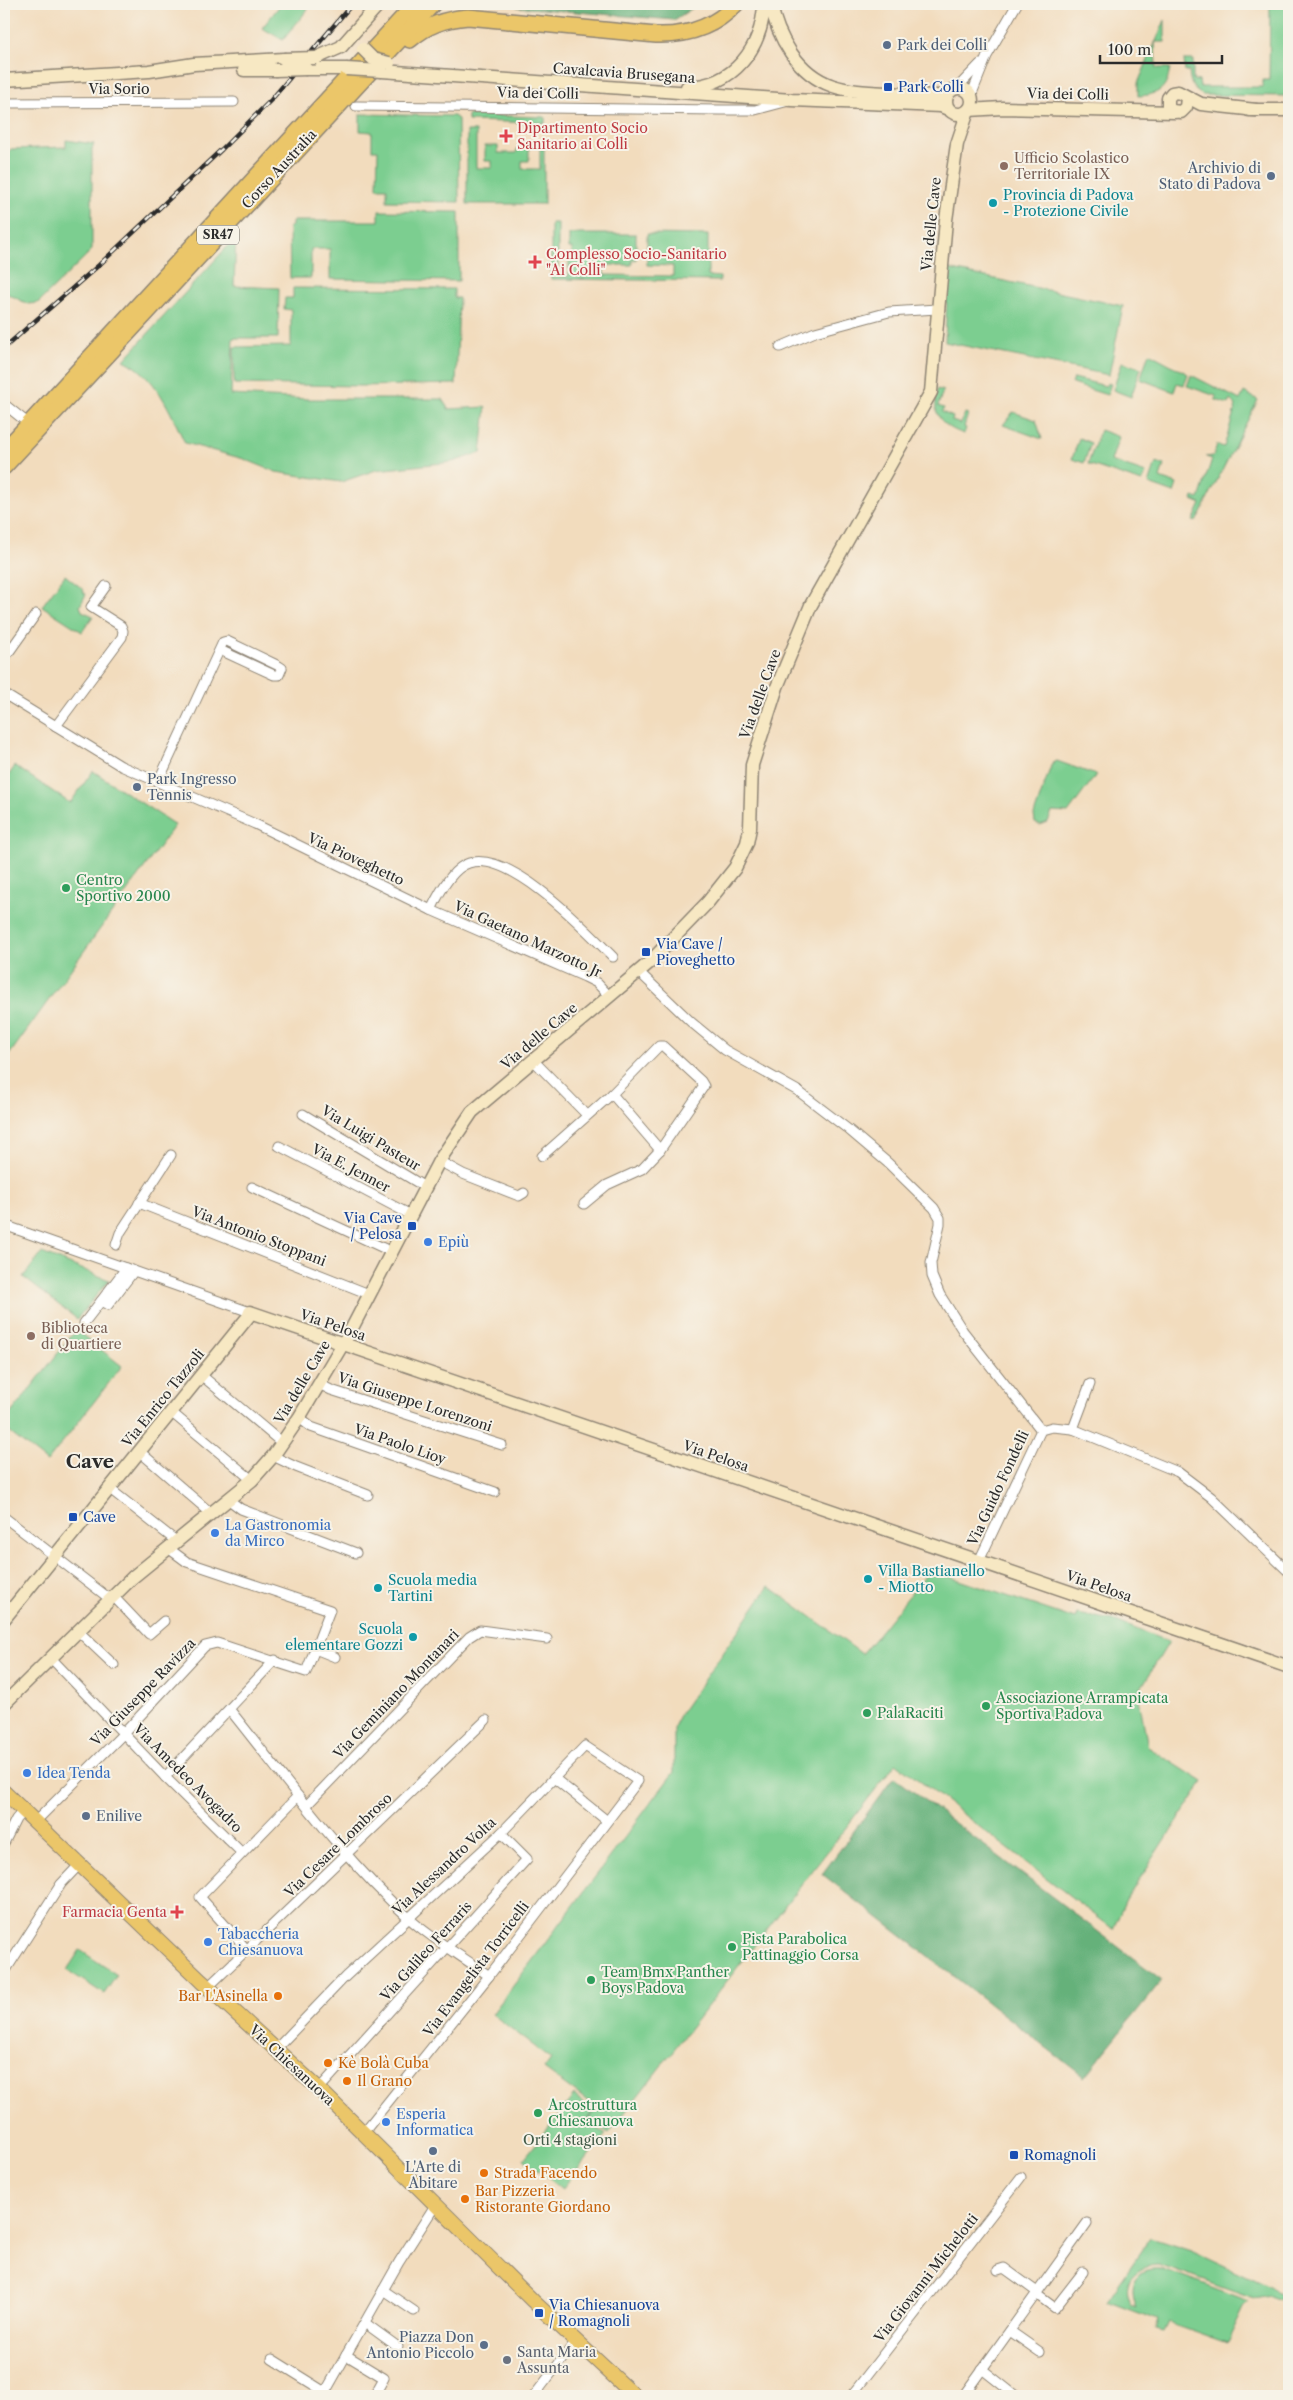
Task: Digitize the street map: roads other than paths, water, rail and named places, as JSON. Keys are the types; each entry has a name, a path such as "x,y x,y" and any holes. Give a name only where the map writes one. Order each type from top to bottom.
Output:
{"highway":[{"name":"Corso Australia","path":"4,451 415,4"},
{"name":"Corso Australia","path":"4,467 434,4"},
{"path":"339,105 363,86 413,38 440,22 458,18 481,18 672,35 685,34 707,26 736,4"}],"main road":[{"name":"Via Chiesanuova","path":"4,1792 207,1988 276,2049 364,2132 576,2341 635,2396"}],"street":[{"name":"Cavalcavia Brusegana","path":"149,71 194,64 316,58 342,47 379,4"},
{"path":"607,88 656,85 690,87 717,80 738,67 755,45 761,28 764,4"},
{"path":"771,4 773,15 785,44 803,69 816,79 843,90 940,96 953,91 967,91 970,103"},
{"path":"970,103 987,56 1017,4"},
{"name":"Cavalcavia Brusegana","path":"360,28 359,36 363,49 373,59 386,67"},
{"path":"949,110 946,101 953,91 987,56"},
{"name":"Cavalcavia Brusegana","path":"4,80 149,71 346,70 386,67 431,67 454,77 792,100"},
{"name":"Via dei Colli","path":"1132,111 1168,98 1172,93 1178,92 1201,104 1256,110"},
{"path":"720,110 726,104 725,98 721,95"},
{"path":"1168,98 1168,106 1178,112 1186,107 1187,97"},
{"name":"Via dei Colli","path":"356,106 755,110 792,100 931,106 949,110 956,114 970,103 1002,108 1207,113 1289,110"},
{"name":"Via Sorio","path":"4,103 234,102"},
{"name":"Via delle Cave","path":"4,1704 111,1597 252,1480 273,1456 299,1418 343,1344 425,1186 439,1161 472,1112 639,972 708,902 727,880 742,856 750,828 752,765 777,687 811,604 931,392 935,368 937,308 946,220 957,144 970,103"},
{"name":"Via delle Cave","path":"949,110 954,118 957,144"},
{"path":"780,347 815,332 889,312 937,308"},
{"path":"4,404 29,424"},
{"path":"56,726 122,637 123,631 121,626 91,607 106,586"},
{"path":"4,659 36,614"},
{"path":"158,782 223,642 227,641 279,666 282,673 279,676 274,675 220,650"},
{"name":"Via Pioveghetto","path":"4,694 121,766 255,824 431,910"},
{"path":"431,910 445,886 461,868 469,863 479,862 497,866 545,892 613,957"},
{"name":"Via Gaetano Marzotto Jr","path":"431,910 585,977 597,983 610,997"},
{"path":"639,972 691,1022 725,1050 798,1091 888,1163 929,1202 940,1218 931,1264 932,1276 940,1295 963,1331 1041,1430"},
{"path":"542,1156 612,1094 659,1046 663,1046 704,1086 660,1150 642,1169 607,1185 584,1204"},
{"path":"533,1060 587,1115"},
{"path":"612,1094 660,1150"},
{"name":"Via Luigi Pasteur","path":"303,1114 425,1186"},
{"name":"Via E. Jenner","path":"279,1146 411,1215"},
{"path":"116,1245 120,1233 171,1155"},
{"path":"439,1161 463,1174 519,1196 524,1193"},
{"path":"252,1188 392,1252"},
{"name":"Via Antonio Stoppani","path":"139,1203 369,1294"},
{"name":"Via Pelosa","path":"4,1225 343,1344 1289,1667"},
{"path":"84,1323 101,1301 108,1305 130,1270"},
{"name":"Via Enrico Tazzoli","path":"4,1619 29,1585 140,1452 250,1312"},
{"path":"201,1375 282,1443"},
{"name":"Via Giuseppe Lorenzoni","path":"319,1384 331,1390 502,1445"},
{"path":"1073,1429 1090,1384"},
{"path":"171,1412 252,1480"},
{"name":"Via Paolo Lioy","path":"299,1418 311,1427 495,1492"},
{"name":"Via Guido Fondelli","path":"979,1561 1041,1430 1052,1427 1073,1429 1178,1472 1211,1497 1289,1572"},
{"path":"140,1452 212,1514"},
{"path":"273,1456 368,1495"},
{"path":"110,1489 172,1545 187,1562 330,1610 315,1649 335,1657"},
{"path":"229,1500 241,1509 356,1553"},
{"path":"4,1517 54,1557 111,1597 149,1634 164,1621"},
{"name":"Via Geminiano Montanari","path":"307,1805 469,1637 480,1630 547,1639"},
{"path":"78,1631 114,1665"},
{"name":"Via Giuseppe Ravizza","path":"35,1822 124,1734 205,1646 217,1643 275,1660 306,1672 315,1649"},
{"name":"Via Amedeo Avogadro","path":"51,1658 164,1777 242,1853"},
{"path":"164,1777 230,1710 275,1660"},
{"path":"230,1710 307,1805 324,1829 347,1855 409,1918 489,1976"},
{"name":"Via Cesare Lombroso","path":"207,1988 486,1720"},
{"name":"Via Alessandro Volta","path":"276,2049 345,1977 501,1833 586,1746 638,1780"},
{"path":"554,1778 606,1820"},
{"name":"Via Evangelista Torricelli","path":"364,2132 489,1976 638,1780"},
{"path":"247,1950 200,1898 298,1796"},
{"path":"4,1842 16,1819 23,1811"},
{"name":"Via Galileo Ferraris","path":"319,2089 528,1859 501,1833"},
{"path":"4,1974 61,1884 79,1865"},
{"name":"Via Giovanni Michelotti","path":"852,2396 1021,2177"},
{"path":"272,2359 324,2394 383,2290 436,2204"},
{"path":"963,2396 1087,2223"},
{"path":"998,2270 1004,2268 1055,2308 1082,2272"},
{"path":"383,2290 414,2311"},
{"path":"364,2323 398,2347"},
{"path":"1010,2331 1040,2352"},
{"path":"534,2396 576,2341"},
{"path":"346,2355 384,2378 374,2396"},
{"path":"982,2370 1016,2396"}],"railway":[{"path":"4,348 99,265 222,149 271,100 352,4"}],"place":[{"name":"Park dei Colli","path":"887,45"},
{"name":"Park Colli","path":"888,87"},
{"name":"Dipartimento Socio Sanitario ai Colli","path":"506,136"},
{"name":"Ufficio Scolastico Territoriale IX","path":"1004,166"},
{"name":"Archivio di Stato di Padova","path":"1271,176"},
{"name":"Provincia di Padova - Protezione Civile","path":"993,203"},
{"name":"Complesso Socio-Sanitario \"Ai Colli\"","path":"535,262"},
{"name":"Park Ingresso Tennis","path":"137,787"},
{"name":"Centro Sportivo 2000","path":"66,888"},
{"name":"Via Cave / Pioveghetto","path":"646,952"},
{"name":"Via Cave / Pelosa","path":"412,1226"},
{"name":"Epiù","path":"428,1242"},
{"name":"Biblioteca di Quartiere","path":"31,1336"},
{"name":"Cave","path":"73,1517"},
{"name":"La Gastronomia da Mirco","path":"215,1533"},
{"name":"Villa Bastianello - Miotto","path":"868,1579"},
{"name":"Scuola media Tartini","path":"378,1588"},
{"name":"Scuola elementare Gozzi","path":"413,1637"},
{"name":"Associazione Arrampicata Sportiva Padova","path":"986,1706"},
{"name":"PalaRaciti","path":"867,1713"},
{"name":"Idea Tenda","path":"27,1773"},
{"name":"Enilive","path":"86,1816"},
{"name":"Farmacia Genta","path":"177,1912"},
{"name":"Tabaccheria Chiesanuova","path":"208,1942"},
{"name":"Pista Parabolica Pattinaggio Corsa","path":"732,1947"},
{"name":"Team Bmx Panther Boys Padova","path":"591,1980"},
{"name":"Bar L'Asinella","path":"278,1996"},
{"name":"Kè Bolà Cuba","path":"328,2063"},
{"name":"Il Grano","path":"347,2081"},
{"name":"Arcostruttura Chiesanuova","path":"538,2113"},
{"name":"Esperia Informatica","path":"386,2122"},
{"name":"L'Arte di Abitare","path":"433,2151"},
{"name":"Romagnoli","path":"1014,2155"},
{"name":"Strada Facendo","path":"484,2173"},
{"name":"Bar Pizzeria Ristorante Giordano","path":"465,2199"},
{"name":"Via Chiesanuova / Romagnoli","path":"539,2313"},
{"name":"Piazza Don Antonio Piccolo","path":"484,2345"},
{"name":"Santa Maria Assunta","path":"507,2360"}],"district":[{"name":"Cave","path":"90,1461"}],"park label":[{"name":"Orti 4 stagioni","path":"570,2140"}]}
